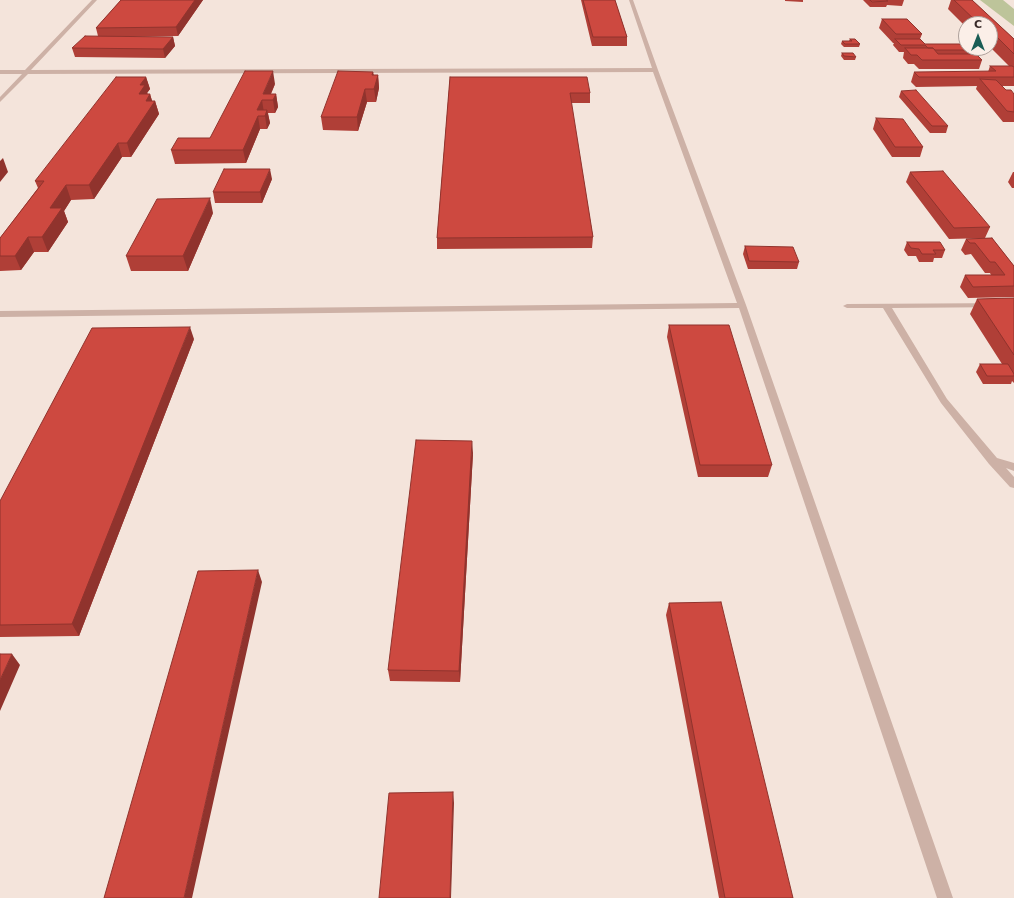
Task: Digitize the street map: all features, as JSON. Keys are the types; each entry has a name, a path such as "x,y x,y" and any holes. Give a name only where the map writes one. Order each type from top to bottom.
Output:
{"lane":[{"path":"0,100 95,0"},
{"path":"631,0 655,70 742,305 945,898"},
{"path":"0,72 655,70"},
{"path":"0,314 742,305"},
{"path":"847,306 1014,305"},
{"path":"886,306 944,401 993,461 1014,484"},
{"path":"993,461 1014,467"}],"green space":[{"path":"980,0 1003,0 1014,9 1014,26"}],"building":[{"path":"121,0 195,0 176,27 96,28"},
{"path":"583,0 615,0 627,37 593,37"},
{"path":"870,0 886,0 888,1 872,2"},
{"path":"954,0 972,0 989,16 971,16"},
{"path":"882,19 907,19 922,34 896,34"},
{"path":"998,24 1014,39 1014,54 998,38"},
{"path":"85,36 173,37 163,49 72,48"},
{"path":"850,39 855,39 860,44 845,44 842,41 852,41"},
{"path":"895,39 920,39 925,44 958,44 958,50 935,50 933,48 928,48 925,45 901,45"},
{"path":"905,48 933,48 938,54 978,56 982,60 922,60 917,55 911,55"},
{"path":"842,53 853,53 856,57 844,56"},
{"path":"990,66 1012,66 1014,67 1014,77 919,77 914,72 996,71"},
{"path":"245,71 273,71 263,94 276,94 273,100 262,100 257,110 267,110 265,116 258,116 243,150 171,150 178,138 210,138"},
{"path":"338,71 373,72 372,75 378,75 374,89 365,89 357,117 321,117"},
{"path":"116,77 146,77 140,85 145,85 139,94 150,94 146,101 155,101 127,143 118,143 89,185 66,185 50,208 62,208 42,237 28,237 15,256 0,256 0,238 44,181 35,181"},
{"path":"450,77 587,77 590,93 570,93 593,237 437,238"},
{"path":"980,79 996,80 1006,90 1011,90 1014,94 1014,112 1007,111"},
{"path":"916,90 948,126 932,126 901,91"},
{"path":"876,118 903,119 923,147 895,147"},
{"path":"224,169 270,169 260,192 213,192"},
{"path":"943,171 990,227 954,228 910,172"},
{"path":"210,198 183,256 126,256 157,199"},
{"path":"992,238 1014,266 1014,286 973,287 965,275 1005,275 995,262 990,262 975,243 970,243 966,239"},
{"path":"907,242 940,242 945,250 933,250 936,254 922,254 919,249 911,248"},
{"path":"745,246 793,247 799,262 749,261"},
{"path":"1014,298 1014,355 977,299"},
{"path":"669,325 729,325 772,465 700,465"},
{"path":"190,327 72,624 0,625 0,501 92,328"},
{"path":"980,364 1008,364 1014,376 987,376"},
{"path":"416,440 472,441 459,671 388,670"},
{"path":"258,570 184,898 104,898 198,571"},
{"path":"721,602 793,898 725,898 669,603"},
{"path":"0,654 12,654 0,680"},
{"path":"453,792 450,898 379,898 389,793"}]}
